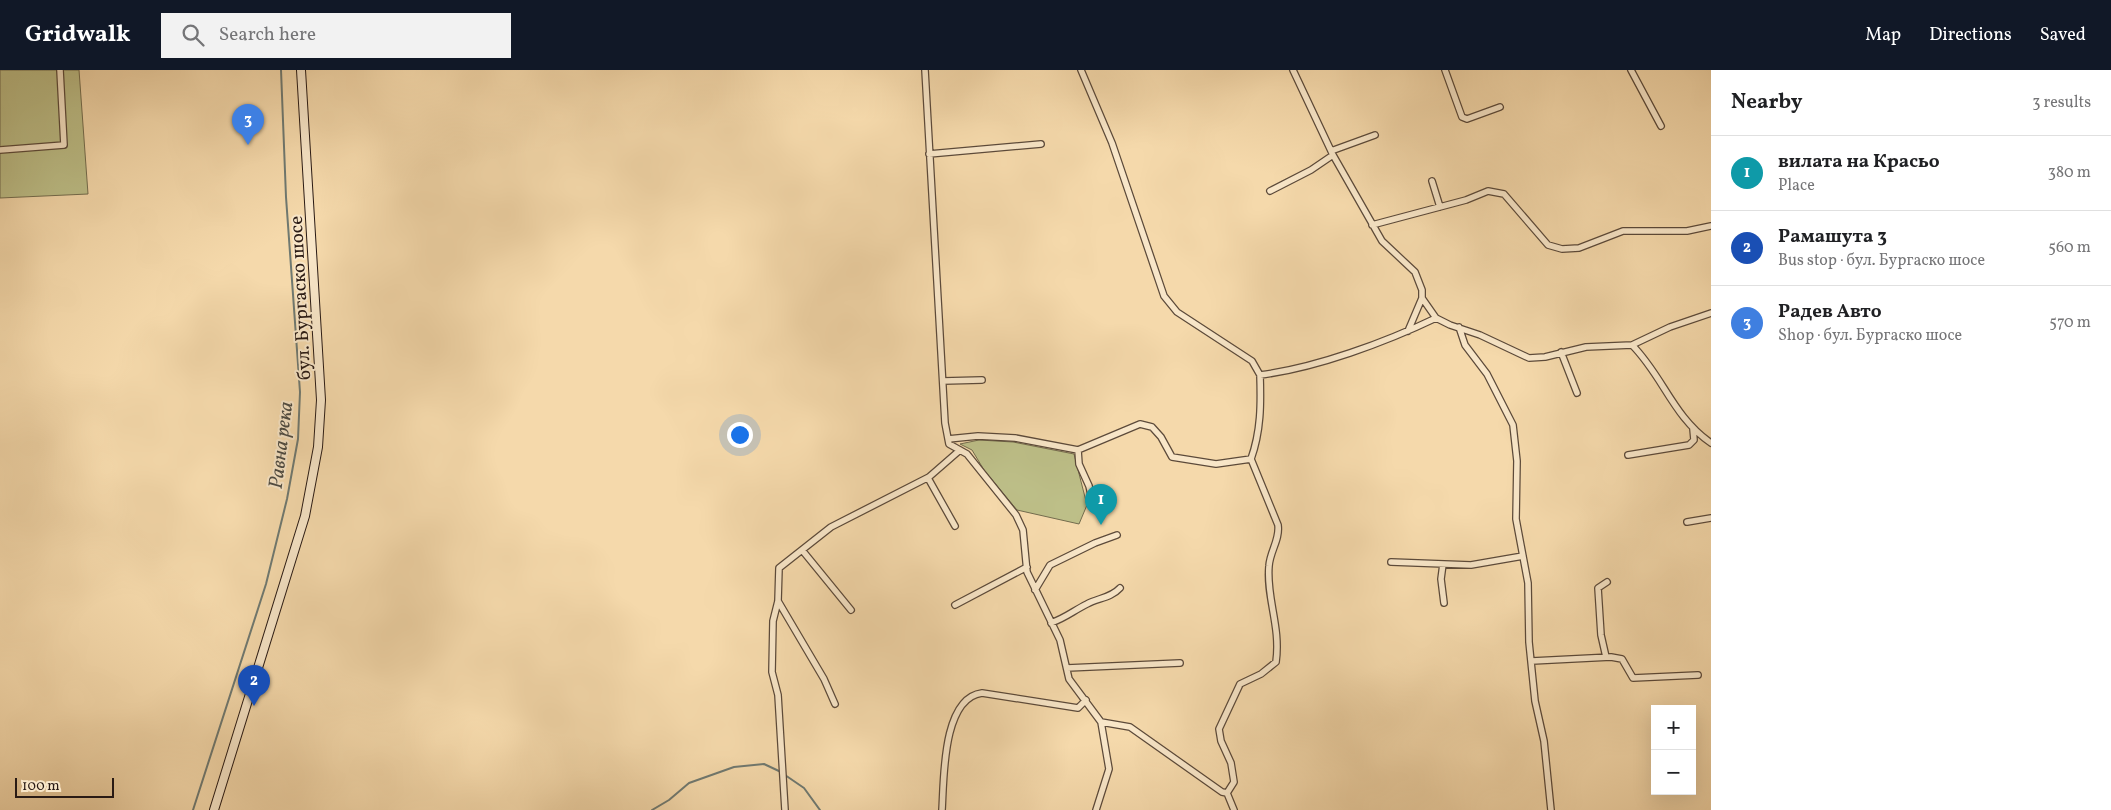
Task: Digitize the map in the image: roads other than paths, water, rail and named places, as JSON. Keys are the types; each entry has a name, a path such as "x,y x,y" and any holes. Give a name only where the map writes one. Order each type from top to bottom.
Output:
{"main road":[{"name":"бул. Бургаско шосе","path":"214,810 305,516 318,447 321,400 301,70"}],"street":[{"path":"0,150 64,146 60,70"},
{"path":"925,70 943,380 949,444 967,454 1016,515 1023,530 1027,567 1035,590 1060,640 1069,679 1101,722 1108,769 1096,810"},
{"path":"1081,70 1115,151 1164,296 1177,312 1252,361 1260,375 1261,416 1257,442 1251,459 1280,534 1268,566 1278,648 1276,662 1261,674 1240,684 1219,729 1221,741 1231,763 1234,782 1227,793"},
{"path":"1293,70 1332,153 1372,225 1382,241 1415,272 1422,290 1422,298 1408,331"},
{"path":"1446,70 1462,117 1468,119 1500,107"},
{"path":"1631,70 1661,126"},
{"path":"1270,190 1311,170 1332,153 1375,135"},
{"path":"929,154 1041,144"},
{"path":"1432,180 1440,207"},
{"path":"1372,225 1440,207 1488,191 1504,194 1548,245 1562,249 1579,248 1623,231 1687,231 1711,226"},
{"path":"1422,298 1436,318 1480,335 1529,358 1545,357 1560,352 1595,346 1632,345 1711,313"},
{"path":"1260,375 1279,372 1325,359 1408,331 1436,318"},
{"path":"1459,328 1465,345 1487,374 1513,424 1517,461 1516,519 1528,582 1535,701 1544,741 1551,810"},
{"path":"1632,345 1642,355 1675,409 1693,429 1711,443"},
{"path":"1560,352 1577,393"},
{"path":"943,380 982,380"},
{"path":"948,439 978,436 1015,438 1078,450 1140,424 1152,427 1161,437 1172,457 1216,464 1251,459"},
{"path":"1628,456 1689,444 1694,440 1693,429"},
{"path":"784,810 778,695 772,672 773,621 778,600 779,568 831,527 928,478 960,450"},
{"path":"1078,450 1079,464 1090,486 1092,499"},
{"path":"928,478 955,526"},
{"path":"1687,522 1711,518"},
{"path":"1035,590 1050,565 1095,542 1117,535"},
{"path":"802,550 851,610"},
{"path":"1391,562 1471,565 1523,556"},
{"path":"1443,564 1441,579 1444,604"},
{"path":"955,605 1027,567"},
{"path":"1606,657 1601,634 1598,588 1607,582"},
{"path":"1051,624 1071,616 1087,604 1115,593 1120,588"},
{"path":"778,600 824,679 835,704"},
{"path":"1532,661 1606,657 1622,659 1633,678 1698,675"},
{"path":"1067,668 1180,663"},
{"path":"942,810 950,726 967,699 975,694 982,693 1078,708 1086,700"},
{"path":"1101,722 1130,727 1222,792 1227,793"},
{"path":"1227,793 1234,810"}],"waterway":[{"name":"Равна река","path":"193,810 266,584 287,499 298,439 300,392 286,197 281,70"},
{"path":"652,810 669,800 689,783 734,767 764,764 781,772"},
{"path":"785,775 804,788 820,810"}],"place":[{"name":"Радев Авто","path":"248,145"},
{"name":"вилата на Красьо","path":"1101,525"},
{"name":"Рамашута 3","path":"254,706"}]}
